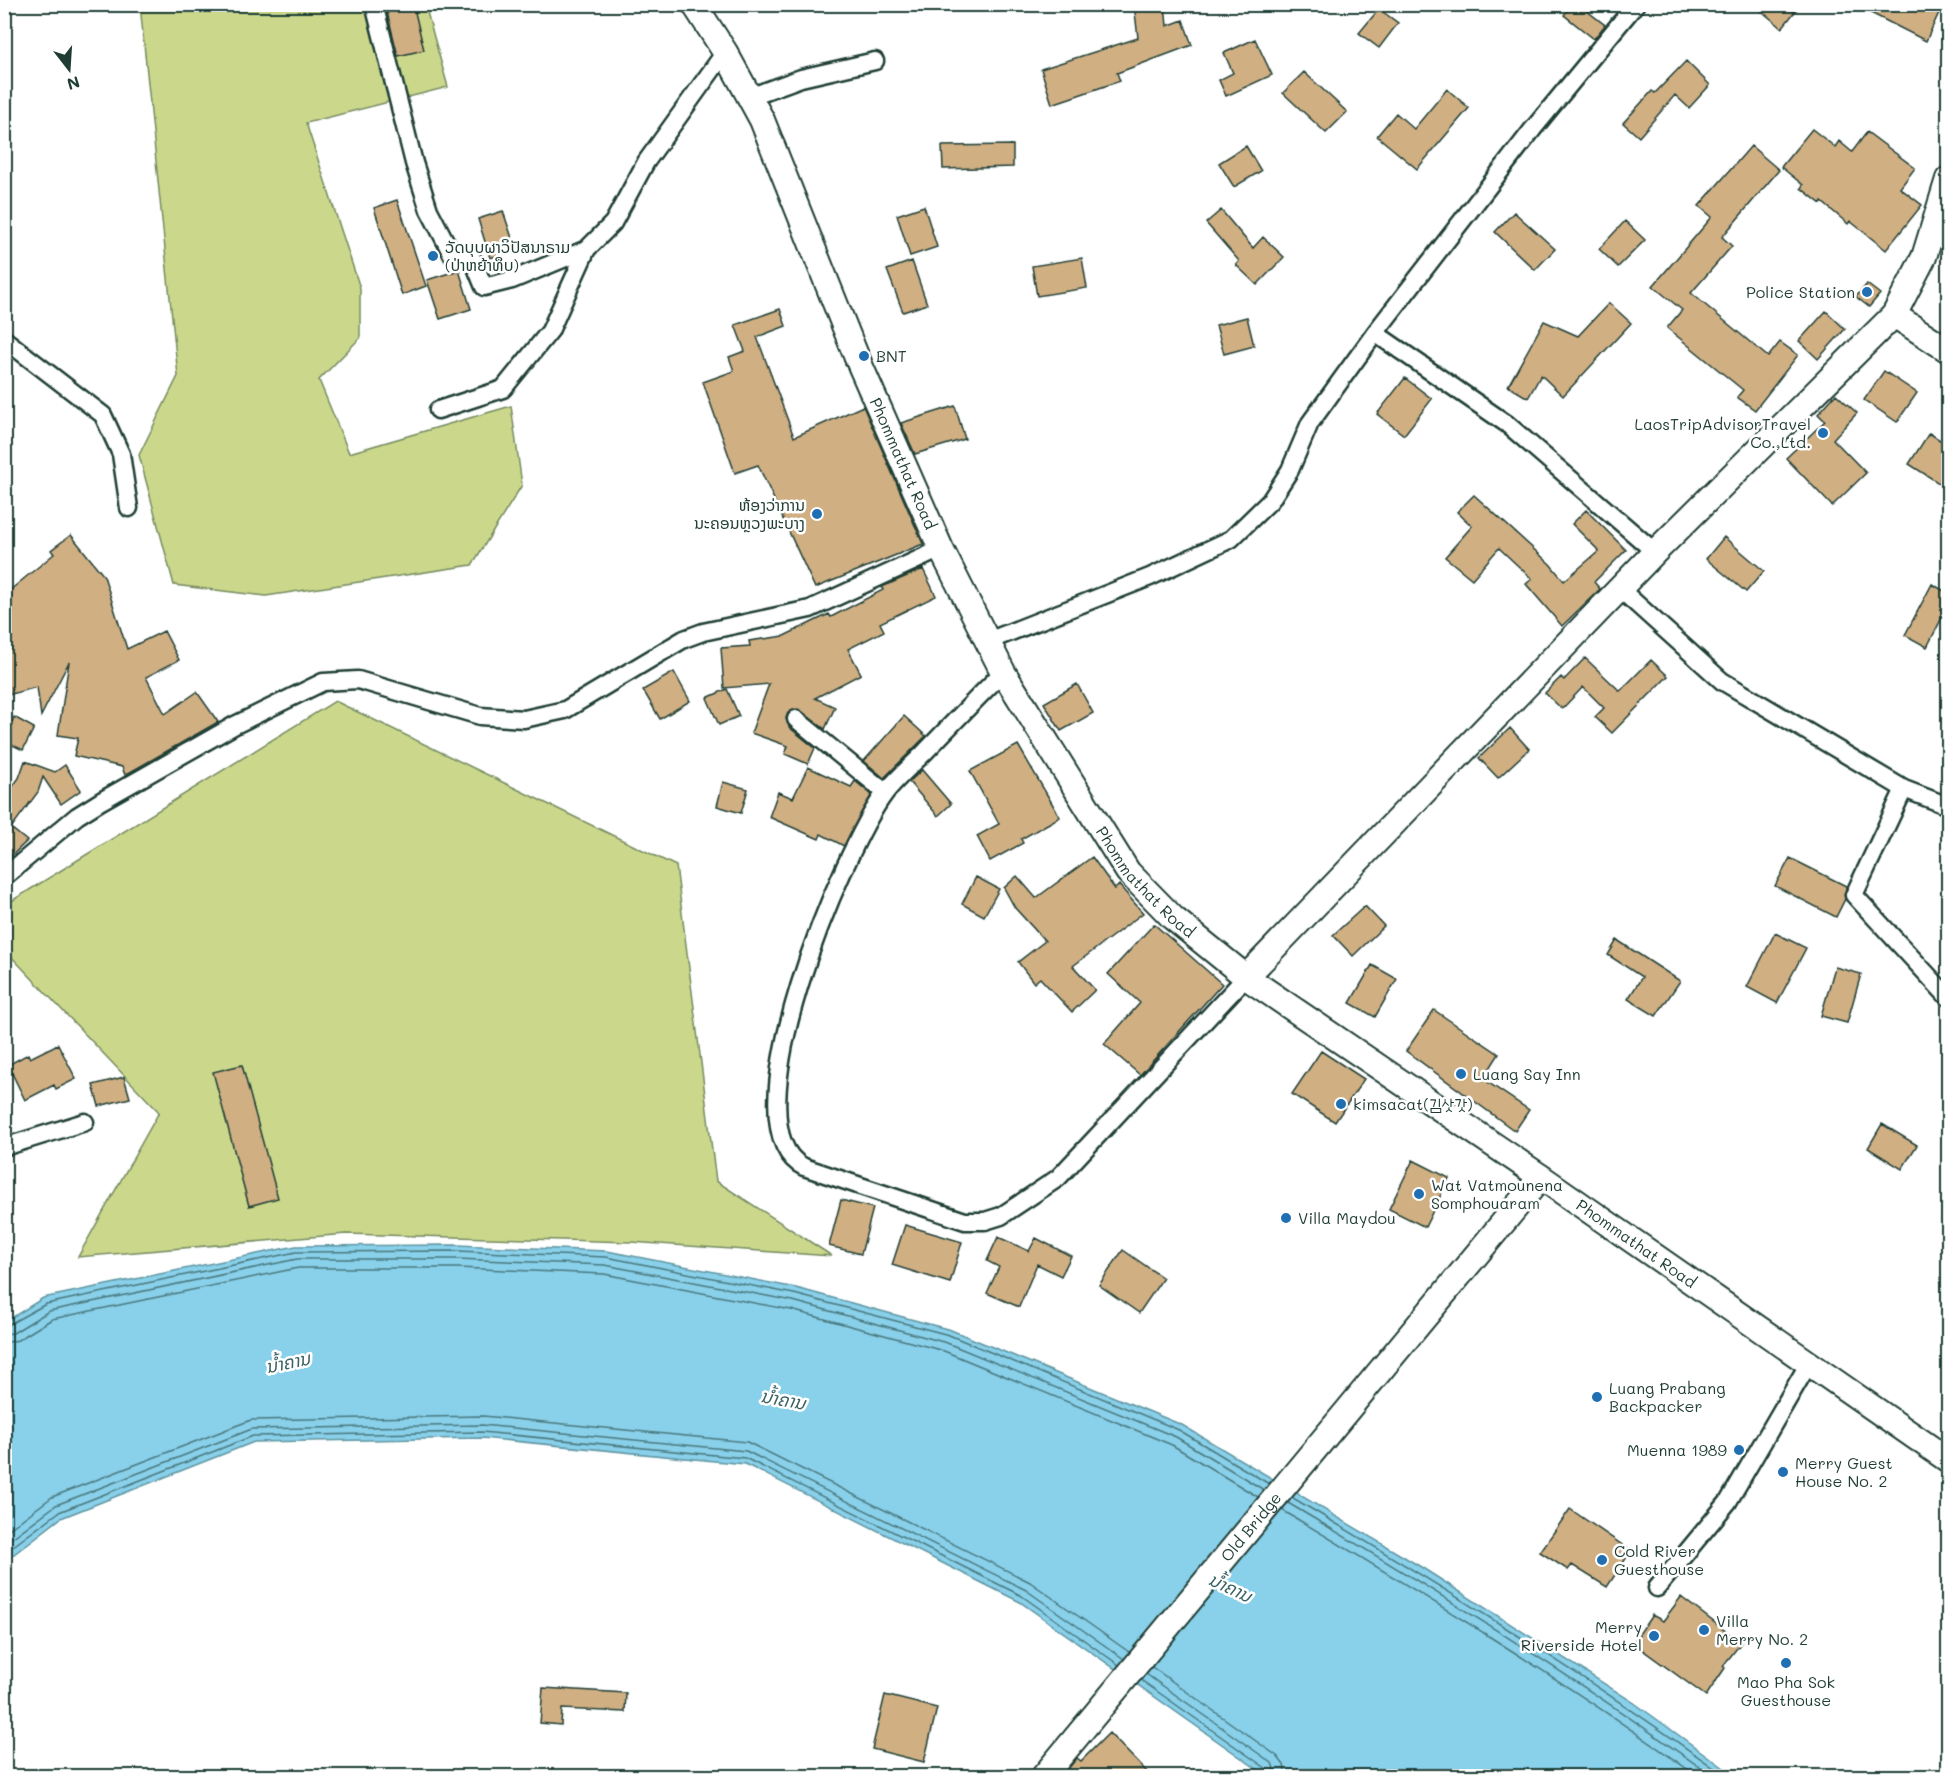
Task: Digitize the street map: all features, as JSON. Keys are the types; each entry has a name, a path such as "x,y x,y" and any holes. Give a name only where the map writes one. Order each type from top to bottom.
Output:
{"street":[{"path":"374,4 414,163 429,210 453,256 470,253 484,287 512,280 587,249"},
{"name":"Phommathat Road","path":"694,4 725,52 762,120 857,358 942,549 1003,672 1128,872 1173,918 1246,977 1541,1177 1948,1460"},
{"path":"988,641 1150,577 1231,539 1270,501 1290,470 1310,423 1375,333 1533,129 1636,4"},
{"path":"438,410 503,389 550,332 587,249 613,222 646,162 725,52"},
{"path":"749,97 801,78 874,61"},
{"path":"1003,672 885,792 842,868 782,1044 777,1076 777,1107 782,1147 794,1162 965,1221 985,1221 1001,1216 1059,1178 1246,977 1655,552 1894,315 1924,257 1948,179"},
{"path":"1894,315 1948,350"},
{"path":"1375,333 1507,424 1655,552"},
{"path":"4,339 103,415 120,454 129,508"},
{"path":"4,877 77,816 235,725 310,687 334,680 358,680 480,716 524,719 547,716 580,702 684,639 703,632 810,609 942,549"},
{"path":"1620,589 1722,681 1905,789 1948,806"},
{"path":"796,719 885,792"},
{"path":"1905,789 1854,895 1948,997"},
{"path":"4,1147 85,1122"},
{"name":"Old Bridge","path":"1044,1776 1094,1719 1541,1177"},
{"path":"1657,1588 1728,1502 1809,1363"}],"green space":[{"path":"140,5 425,5 448,87 306,123 360,288 360,338 319,380 349,453 511,406 522,485 472,565 266,596 174,585 139,455 178,376"},
{"path":"335,701 676,866 716,1181 832,1256 631,1242 346,1234 78,1257 159,1112 5,950 5,905"}],"water":[{"name":"ນ້ຳຄານ","path":"457,1245 607,1251 796,1288 951,1330 1182,1425 1421,1567 1633,1702 1735,1776 1267,1776 1020,1602 745,1464 482,1438 254,1442 61,1518 5,1561 5,1322 43,1298 296,1246"}],"building":[{"path":"385,4 413,4 424,50 398,56"},
{"path":"1134,4 1165,4 1167,26 1183,20 1192,45 1117,73 1120,81 1052,104 1041,69 1138,38"},
{"path":"1572,4 1578,4 1605,25 1594,39 1564,15"},
{"path":"1753,4 1801,4 1782,28"},
{"path":"1853,4 1943,4 1926,41"},
{"path":"1379,9 1398,23 1379,48 1359,33"},
{"path":"1255,39 1272,75 1226,96 1219,80 1233,73 1224,53"},
{"path":"1686,61 1710,85 1689,108 1675,95 1639,137 1623,123 1652,91 1655,93"},
{"path":"1304,72 1347,112 1326,133 1283,93"},
{"path":"1447,89 1469,108 1417,169 1377,136 1396,113 1414,129"},
{"path":"1812,129 1835,147 1839,141 1852,152 1867,132 1915,168 1900,188 1922,205 1886,250 1850,221 1848,224 1822,202 1821,204 1801,188 1803,185 1781,167"},
{"path":"1013,145 1013,167 943,169 942,146"},
{"path":"1246,146 1261,171 1234,187 1219,163"},
{"path":"1751,146 1779,170 1722,237 1732,246 1691,293 1768,357 1780,342 1798,355 1755,410 1737,397 1743,390 1667,328 1682,310 1653,286 1712,217 1699,206"},
{"path":"397,200 426,286 402,295 374,208"},
{"path":"924,206 937,247 910,256 897,215"},
{"path":"1221,210 1253,248 1263,237 1284,257 1257,285 1236,265 1239,261 1206,223"},
{"path":"503,211 516,250 490,258 478,219"},
{"path":"1514,212 1555,249 1535,270 1495,232"},
{"path":"1625,221 1645,240 1618,267 1599,249"},
{"path":"1082,258 1087,288 1037,296 1032,266"},
{"path":"912,261 927,304 903,312 887,270"},
{"path":"459,270 471,309 440,319 427,280"},
{"path":"1867,284 1880,294 1869,307 1856,297"},
{"path":"1609,303 1631,323 1563,396 1541,375 1528,398 1508,386 1544,321 1578,336"},
{"path":"780,309 786,326 757,337 794,437 863,406 923,544 815,588 758,465 735,473 703,382 734,371 729,357 745,351 735,325"},
{"path":"1826,311 1845,329 1818,359 1799,341"},
{"path":"1247,317 1254,346 1224,354 1216,325"},
{"path":"1884,371 1917,393 1897,422 1864,400"},
{"path":"1405,378 1432,399 1404,435 1377,414"},
{"path":"1836,394 1857,413 1833,439 1866,473 1832,506 1786,458 1825,421 1818,414"},
{"path":"955,406 965,439 915,454 901,423"},
{"path":"1929,433 1948,445 1948,489 1909,464"},
{"path":"1474,495 1550,564 1564,581 1599,551 1572,524 1586,510 1626,550 1594,582 1600,589 1562,626 1526,584 1532,579 1499,548 1472,579 1445,557 1472,526 1457,512"},
{"path":"71,535 104,576 127,649 164,631 179,660 146,677 165,714 197,692 218,722 125,775 122,767 74,756 78,738 58,735 69,662 41,716 37,687 4,696 4,595 54,554 51,550"},
{"path":"1724,537 1764,571 1746,592 1706,559"},
{"path":"923,569 936,596 880,623 884,631 848,649 861,674 815,698 835,707 825,729 798,709 788,713 786,718 789,727 815,748 808,764 785,754 788,746 751,733 769,684 724,688 721,648 750,646 749,641 784,636 829,614 831,617 883,590 882,587"},
{"path":"1932,584 1948,593 1948,606 1927,647 1905,635"},
{"path":"1585,658 1620,691 1651,660 1668,676 1612,733 1595,717 1604,708 1583,687 1562,709 1545,693 1561,677 1564,680"},
{"path":"674,672 690,701 660,719 643,690"},
{"path":"1077,684 1093,713 1061,731 1044,703"},
{"path":"727,689 739,716 719,725 707,698"},
{"path":"904,716 926,736 884,778 864,761"},
{"path":"14,717 34,728 23,750 4,741"},
{"path":"1510,728 1529,749 1498,778 1479,758"},
{"path":"1018,745 1060,817 1021,839 1023,843 990,861 977,836 999,824 970,771"},
{"path":"25,761 55,772 65,765 81,790 61,804 43,777 38,792 11,828 27,841 4,863 4,798 19,778"},
{"path":"808,767 851,787 855,781 872,795 844,846 821,834 819,839 769,817 778,792 793,798"},
{"path":"922,770 951,804 938,816 909,782"},
{"path":"723,782 748,789 741,813 717,806"},
{"path":"1092,857 1115,889 1119,885 1143,913 1073,966 1095,990 1072,1012 1040,978 1034,983 1018,962 1045,941 1015,908 1004,888 1017,876 1036,898"},
{"path":"1790,858 1846,886 1845,899 1836,917 1775,886"},
{"path":"976,877 999,889 984,916 962,904"},
{"path":"1365,906 1384,926 1353,956 1333,935"},
{"path":"1154,924 1222,984 1140,1075 1104,1044 1140,1003 1108,974"},
{"path":"1775,933 1806,948 1777,1003 1747,987"},
{"path":"1617,940 1680,981 1656,1016 1628,999 1642,977 1608,955"},
{"path":"1372,965 1397,979 1375,1017 1350,1003"},
{"path":"1835,967 1861,974 1847,1023 1821,1016"},
{"path":"1434,1010 1499,1054 1483,1079 1529,1110 1515,1131 1406,1051"},
{"path":"58,1044 76,1079 56,1089 54,1085 25,1100 8,1065 28,1054 30,1058"},
{"path":"1321,1051 1364,1079 1335,1122 1292,1094"},
{"path":"242,1065 278,1198 249,1206 213,1072"},
{"path":"124,1077 130,1098 99,1106 93,1085"},
{"path":"1882,1124 1917,1145 1902,1169 1868,1148"},
{"name":"Wat Vatmounena Somphouaram","path":"1413,1160 1449,1178 1425,1227 1389,1209"},
{"path":"841,1200 873,1208 861,1254 829,1246"},
{"path":"905,1225 962,1242 950,1283 892,1265"},
{"path":"998,1237 1029,1251 1036,1238 1071,1256 1061,1276 1037,1264 1019,1307 987,1293 999,1267 987,1261"},
{"path":"1123,1250 1163,1278 1139,1313 1099,1285"},
{"path":"1570,1509 1631,1551 1607,1587 1572,1565 1568,1570 1540,1552"},
{"path":"1681,1597 1741,1643 1723,1666 1725,1668 1706,1696 1633,1643 1652,1615 1663,1621"},
{"path":"543,1688 626,1693 625,1712 562,1709 561,1725 540,1723"},
{"path":"885,1695 937,1708 924,1762 872,1749"},
{"path":"1109,1733 1151,1776 1062,1776 1077,1758 1081,1761"}],"place":[{"name":"ວັດບຸບຜາວິປັສນາຣາມ (ປ່າຫຍ້າທຶບ)","path":"433,256"},
{"name":"Police Station","path":"1867,292"},
{"name":"BNT","path":"864,356"},
{"name":"LaosTripAdvisorTravel Co.,Ltd.","path":"1823,433"},
{"name":"ຫ້ອງວ່າການ ນະຄອນຫຼວງພະບາງ","path":"817,514"},
{"name":"Luang Say Inn","path":"1461,1074"},
{"name":"kimsacat(김삿갓)","path":"1341,1104"},
{"name":"Wat Vatmounena Somphouaram","path":"1419,1194"},
{"name":"Villa Maydou","path":"1286,1218"},
{"name":"Luang Prabang Backpacker","path":"1597,1397"},
{"name":"Muenna 1989","path":"1739,1450"},
{"name":"Merry Guest House No. 2","path":"1783,1472"},
{"name":"Cold River Guesthouse","path":"1602,1560"},
{"name":"Villa Merry No. 2","path":"1704,1630"},
{"name":"Merry Riverside Hotel","path":"1654,1636"},
{"name":"Mao Pha Sok Guesthouse","path":"1786,1663"}]}
